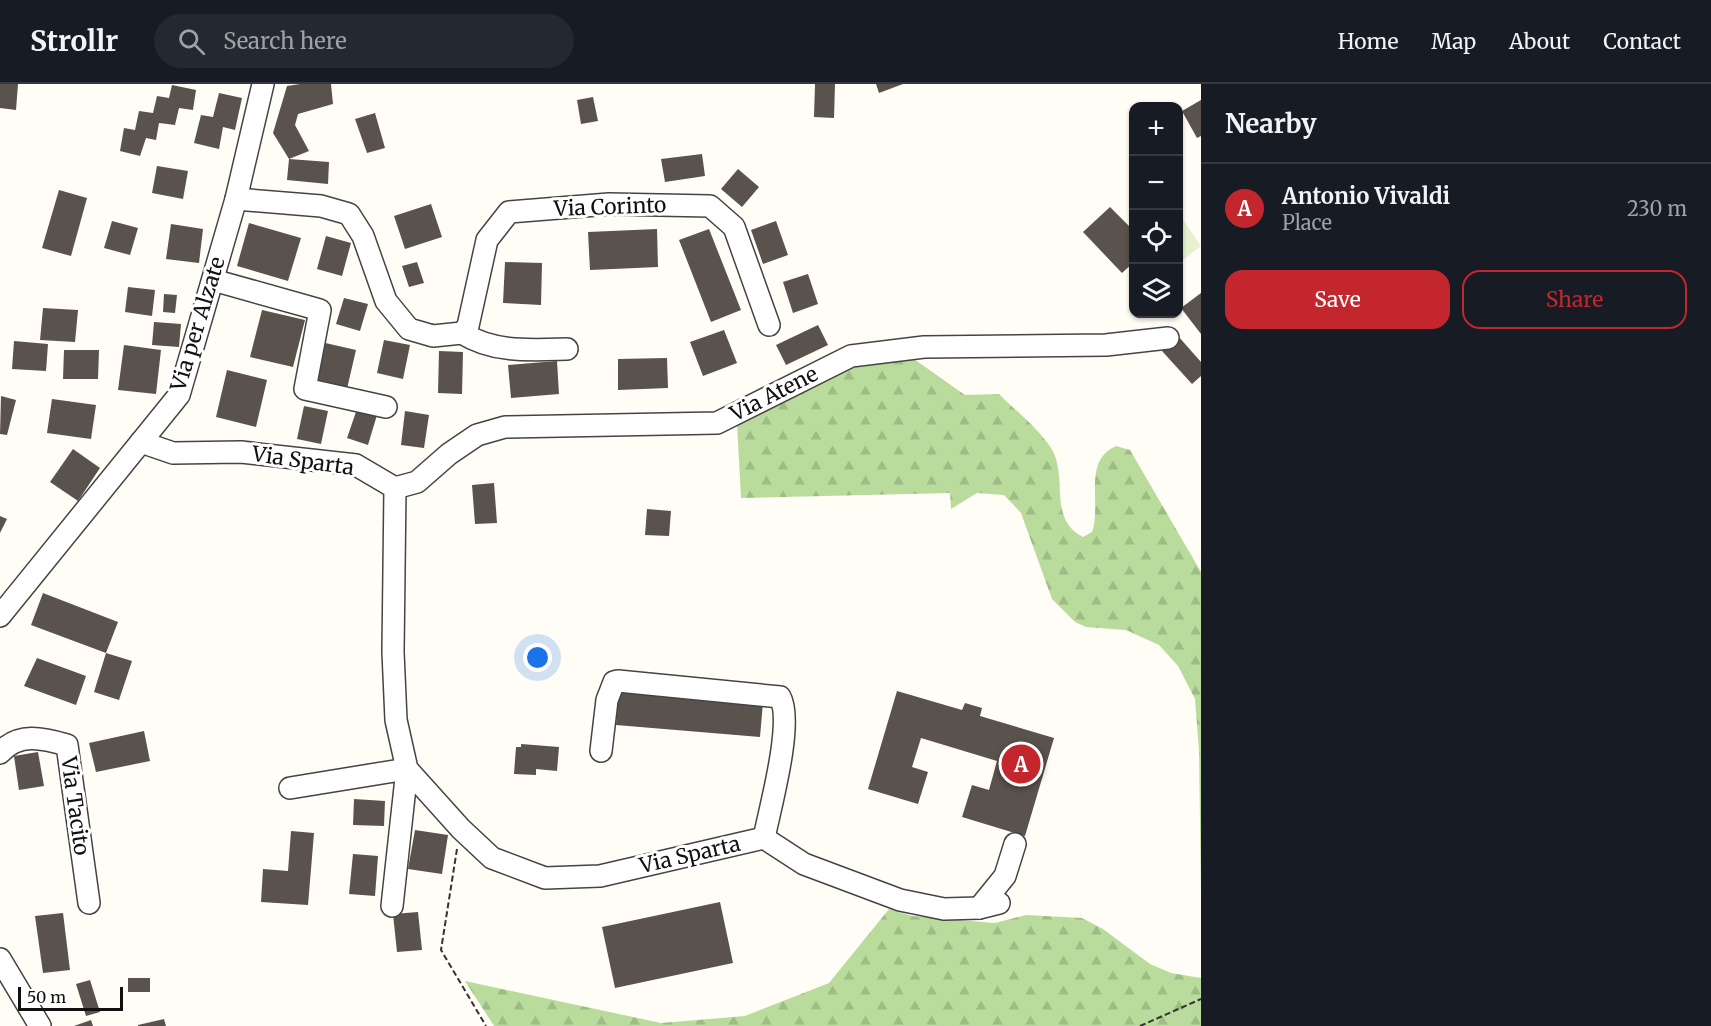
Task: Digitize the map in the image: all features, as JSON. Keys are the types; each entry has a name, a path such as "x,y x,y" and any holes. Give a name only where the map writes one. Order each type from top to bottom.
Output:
{"street":[{"name":"Via per Alzate","path":"0,616 179,395 236,199 263,84"},
{"path":"236,199 321,206 349,214 363,236 386,301 409,329 433,336 462,333 479,344 508,350 567,349"},
{"name":"Via Corinto","path":"462,333 468,326 487,240 509,212 609,204 710,206 734,227 769,325"},
{"path":"213,280 320,310 305,389 386,407"},
{"name":"Via Atene","path":"395,488 417,482 449,454 477,435 505,427 717,423 851,356 924,347 1106,345 1168,338"},
{"name":"Via Sparta","path":"141,442 173,453 241,452 356,465 395,488 393,663 396,720 407,769 392,906"},
{"path":"601,750 607,700 614,682 780,697 784,724 782,749 764,838"},
{"name":"Via Tacito","path":"0,753 14,741 40,737 67,745 89,903"},
{"path":"291,788 407,769"},
{"name":"Via Sparta","path":"407,769 460,829 492,858 545,878 600,876 764,838 804,864 900,900 945,909 989,906 1005,876 1015,844"},
{"path":"0,959 40,1026"}],"path":[{"path":"460,829 441,950 486,1026"},
{"path":"1140,1026 1201,999"}],"green space":[{"path":"1183,220 1201,246 1183,260"},
{"path":"914,359 965,395 999,394 1033,427 1046,441 1056,459 1065,519 1072,529 1083,537 1092,532 1095,521 1095,484 1099,462 1116,446 1130,450 1201,572 1201,894 1199,750 1195,699 1178,666 1159,645 1126,630 1086,627 1075,622 1052,599 1021,513 1004,495 977,493 951,509 950,493 741,498 737,423 847,363"},
{"path":"889,909 912,916 995,923 1026,915 1082,918 1103,929 1150,964 1171,973 1201,978 1201,1026 494,1026 465,981 661,1023 745,1016 829,983"}],"building":[{"path":"0,84 18,84 16,110 0,108"},
{"path":"331,84 333,104 298,114 295,125 309,151 289,159 273,133 287,86"},
{"path":"815,84 835,84 834,118 814,117"},
{"path":"876,84 903,84 879,93"},
{"path":"172,85 196,90 193,110 179,108 175,125 159,123 156,140 146,138 140,156 120,151 124,128 135,130 139,111 153,113 157,96 169,98"},
{"path":"219,93 242,98 235,130 223,127 219,149 194,143 201,115 213,117"},
{"path":"593,97 598,121 581,124 577,100"},
{"path":"1201,100 1201,136 1197,138 1183,110"},
{"path":"375,113 385,148 367,153 355,119"},
{"path":"702,154 705,176 665,182 661,159"},
{"path":"289,159 329,162 328,184 287,180"},
{"path":"157,166 188,171 183,199 152,193"},
{"path":"738,169 759,187 742,207 721,189"},
{"path":"59,190 87,198 71,256 42,248"},
{"path":"431,204 442,237 405,249 394,216"},
{"path":"1110,207 1129,226 1129,267 1122,273 1083,232"},
{"path":"112,221 138,228 130,255 104,248"},
{"path":"776,221 788,255 763,264 751,230"},
{"path":"249,223 301,238 288,281 237,266"},
{"path":"171,224 203,229 199,263 166,259"},
{"path":"657,229 658,267 590,270 588,232"},
{"path":"709,229 741,310 711,322 679,240"},
{"path":"326,236 351,243 342,276 317,269"},
{"path":"417,262 424,283 409,287 402,266"},
{"path":"505,262 542,263 541,305 503,303"},
{"path":"808,274 818,304 793,313 783,282"},
{"path":"128,287 155,290 152,316 125,312"},
{"path":"1201,293 1201,334 1183,311 1183,306"},
{"path":"164,294 177,295 175,313 163,312"},
{"path":"344,298 368,304 360,331 336,324"},
{"path":"43,308 78,310 75,342 40,340"},
{"path":"262,310 305,320 293,367 250,357"},
{"path":"154,322 181,324 179,347 152,345"},
{"path":"818,325 828,345 786,365 776,345"},
{"path":"724,330 737,363 703,376 690,342"},
{"path":"1178,336 1201,362 1201,376 1192,384 1162,351"},
{"path":"384,340 410,345 403,379 377,373"},
{"path":"14,341 48,344 46,371 12,369"},
{"path":"321,342 356,350 346,393 312,385"},
{"path":"124,345 161,350 156,394 118,390"},
{"path":"64,350 99,350 98,379 63,379"},
{"path":"439,351 463,352 462,394 438,393"},
{"path":"667,358 668,388 618,390 618,359"},
{"path":"557,361 559,394 511,398 508,365"},
{"path":"227,370 267,380 256,427 216,417"},
{"path":"1,396 16,400 7,435 0,434"},
{"path":"52,399 96,405 91,439 47,433"},
{"path":"304,406 328,411 321,444 297,439"},
{"path":"357,409 377,415 368,445 347,438"},
{"path":"405,411 429,415 424,448 401,445"},
{"path":"73,449 100,468 78,501 50,482"},
{"path":"494,483 497,523 475,524 472,485"},
{"path":"647,509 671,511 669,536 645,535"},
{"path":"0,516 7,519 0,533"},
{"path":"43,593 118,622 106,653 31,625"},
{"path":"106,653 132,661 119,700 94,692"},
{"path":"37,658 86,676 76,705 24,686"},
{"path":"619,691 763,702 760,737 616,725"},
{"path":"897,691 962,710 965,703 982,708 980,716 1054,738 1025,836 962,817 972,785 989,790 997,761 921,738 912,767 928,772 918,804 868,789"},
{"path":"144,731 150,761 96,772 89,743"},
{"path":"521,744 559,747 557,771 536,769 536,775 514,774 516,747 521,747"},
{"path":"38,752 44,786 19,790 14,756"},
{"path":"354,799 385,801 384,826 353,825"},
{"path":"415,830 448,835 442,874 408,869"},
{"path":"291,831 314,833 308,905 261,902 263,869 288,871"},
{"path":"353,854 378,856 375,896 349,894"},
{"path":"720,902 733,963 615,988 602,927"},
{"path":"418,912 422,950 397,952 393,914"},
{"path":"63,913 70,970 43,973 35,916"},
{"path":"128,978 150,978 150,992 128,992"},
{"path":"90,980 100,1012 86,1016 76,984"},
{"path":"164,1019 166,1026 138,1026 138,1025"},
{"path":"91,1020 93,1026 74,1026"}],"place":[{"name":"Antonio Vivaldi","path":"1021,764"}]}
